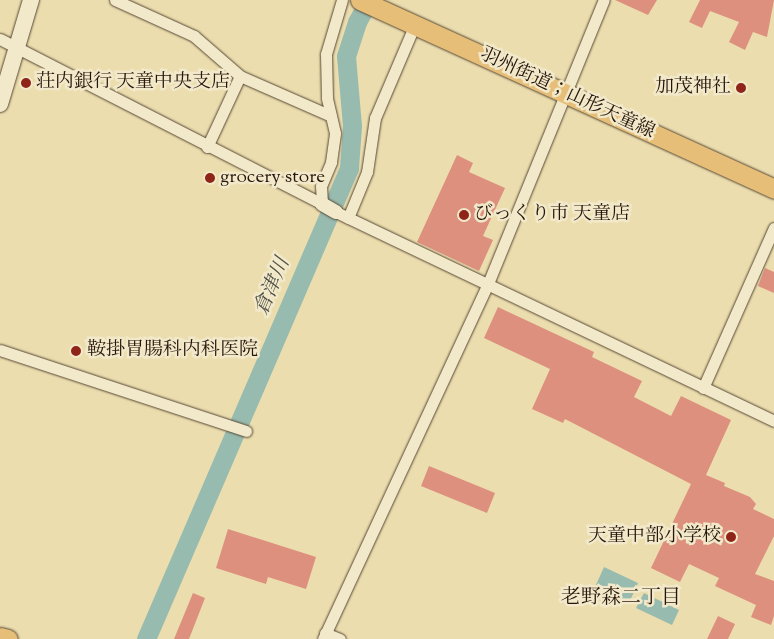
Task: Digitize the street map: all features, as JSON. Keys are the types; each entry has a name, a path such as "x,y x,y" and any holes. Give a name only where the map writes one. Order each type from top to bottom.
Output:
{"main road":[{"path":"0,104 31,0"},
{"name":"羽州街道；山形天童線","path":"367,3 774,188"},
{"path":"0,637 8,639"}],"street":[{"path":"115,0 194,36 240,76 331,116"},
{"path":"322,204 321,186 334,147 331,116 324,80 326,54 342,0"},
{"path":"340,639 324,636 486,286 604,0"},
{"path":"342,215 367,172 376,118 415,24"},
{"path":"0,39 342,215 486,286 774,421"},
{"path":"207,147 240,76"},
{"path":"703,388 774,228"},
{"path":"0,350 246,431"}],"water":[{"path":"604,567 638,583 629,603 595,587"},
{"path":"644,593 679,610 672,625 636,608"}],"building":[{"path":"615,0 657,0 648,15"},
{"path":"700,0 774,0 767,37 753,32 745,50 729,42 739,22 710,11 702,28 689,22"},
{"path":"457,155 473,163 469,172 505,188 483,236 493,240 479,271 417,242"},
{"path":"765,268 774,272 774,293 758,286"},
{"path":"498,307 594,352 592,357 642,381 634,397 671,416 681,396 731,420 706,475 725,483 724,486 750,497 756,504 753,509 774,519 774,536 755,574 774,581 774,616 771,625 751,617 756,605 715,586 719,578 689,564 680,582 651,568 691,484 565,419 563,423 532,409 550,369 484,338"},
{"path":"429,466 495,493 487,513 421,486"},
{"path":"228,529 316,557 306,589 268,577 266,584 216,568"},
{"path":"193,593 205,598 189,639 174,639"},
{"path":"718,616 735,624 728,639 707,639"}],"waterway":[{"name":"倉津川","path":"146,639 349,168 352,126 346,56 357,22 369,0"}],"place":[{"name":"荘内銀行 天童中央支店","path":"26,83"},
{"name":"加茂神社","path":"741,88"},
{"name":"grocery store","path":"210,178"},
{"name":"びっくり市 天童店","path":"464,215"},
{"name":"鞍掛胃腸科内科医院","path":"76,351"},
{"name":"天童中部小学校","path":"731,537"}],"district":[{"name":"老野森二丁目","path":"621,598"}]}
